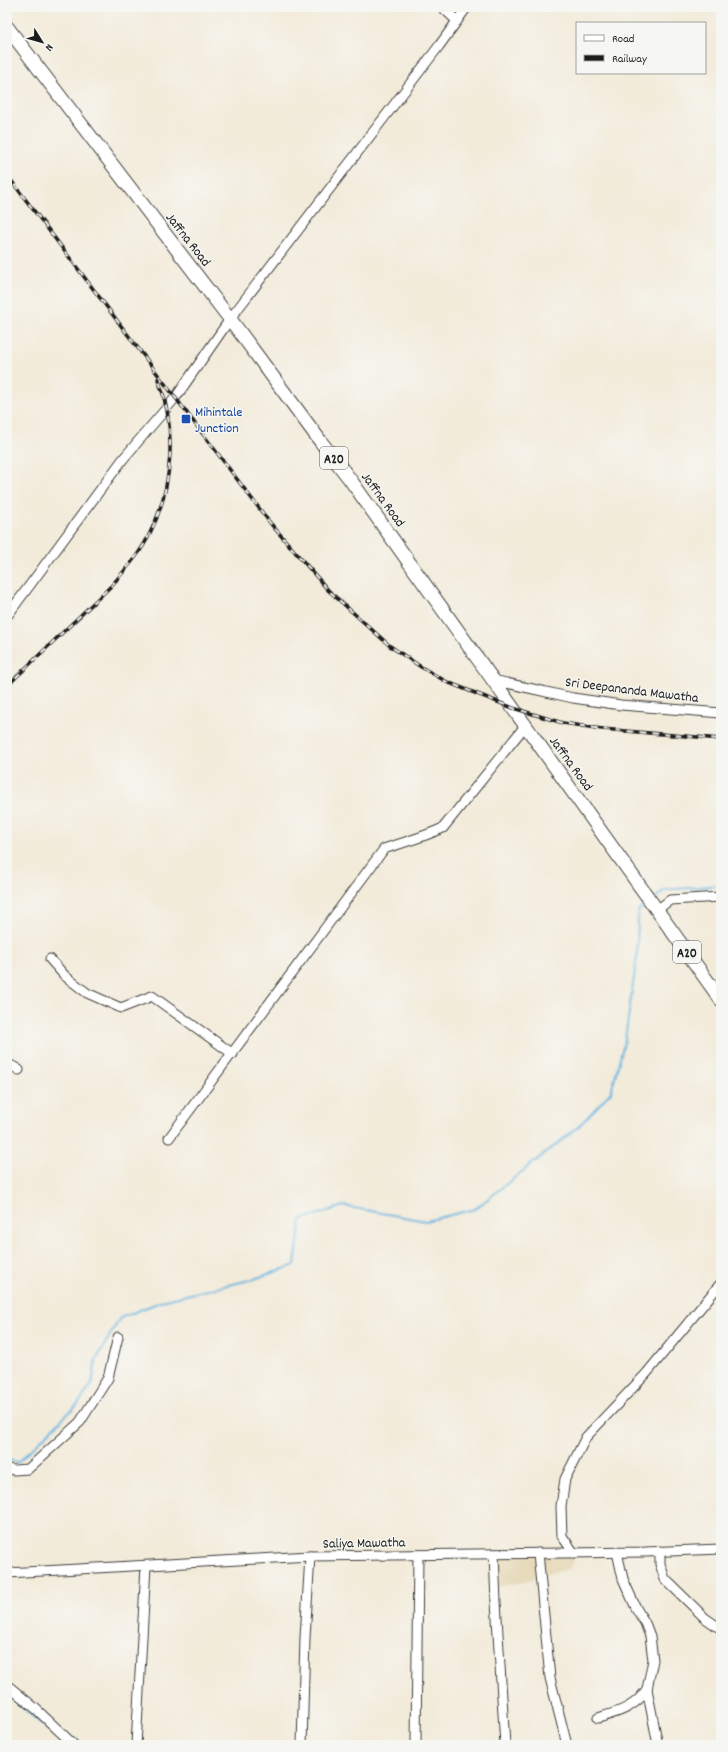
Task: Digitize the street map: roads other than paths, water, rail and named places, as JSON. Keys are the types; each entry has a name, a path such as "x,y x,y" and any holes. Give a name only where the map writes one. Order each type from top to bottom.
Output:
{"highway":[{"name":"Jaffna Road","path":"7,27 230,319 349,478 721,1000"}],"street":[{"path":"442,7 457,21"},
{"path":"7,616 122,459 176,397 230,319 467,7"},
{"name":"Sri Deepananda Mawatha","path":"493,680 580,699 621,705 721,713"},
{"path":"169,1138 233,1054 384,849 402,842 424,837 443,828 525,726"},
{"path":"653,904 670,900 721,897"},
{"path":"50,959 66,976 87,992 121,1008 152,996 233,1054"},
{"path":"7,1063 19,1070"},
{"path":"574,1553 562,1536 561,1506 565,1480 586,1437 646,1374 721,1283"},
{"path":"7,1469 28,1469 80,1422 108,1378 118,1337"},
{"name":"Saliya Mawatha","path":"7,1573 310,1556 574,1553 721,1549"},
{"path":"660,1551 660,1564 665,1579 705,1618 721,1629"},
{"path":"598,1718 627,1709 641,1698 647,1689 653,1660 650,1636 645,1623 622,1579 617,1552"},
{"path":"538,1553 550,1678 567,1745"},
{"path":"494,1554 505,1745"},
{"path":"416,1745 418,1555"},
{"path":"302,1745 305,1638 310,1556"},
{"path":"136,1745 146,1566"},
{"path":"7,1685 35,1708 74,1745"},
{"path":"647,1689 658,1745"}],"waterway":[{"path":"654,899 665,890 721,885"},
{"path":"7,1460 18,1462 78,1404 92,1384 96,1360 120,1318 165,1300 254,1279 295,1265 301,1220 343,1206 426,1221 475,1209 577,1128 611,1092 625,1039 637,957 638,911 647,904"},
{"path":"7,1694 66,1745"}],"railway":[{"path":"7,175 271,524 328,590 390,646 421,667 447,682 513,708 563,723 602,729 721,739"},
{"path":"7,686 112,585 138,554 150,533 164,496 170,457 168,417 158,379"}],"place":[{"name":"Mihintale Junction","path":"186,419"}]}
